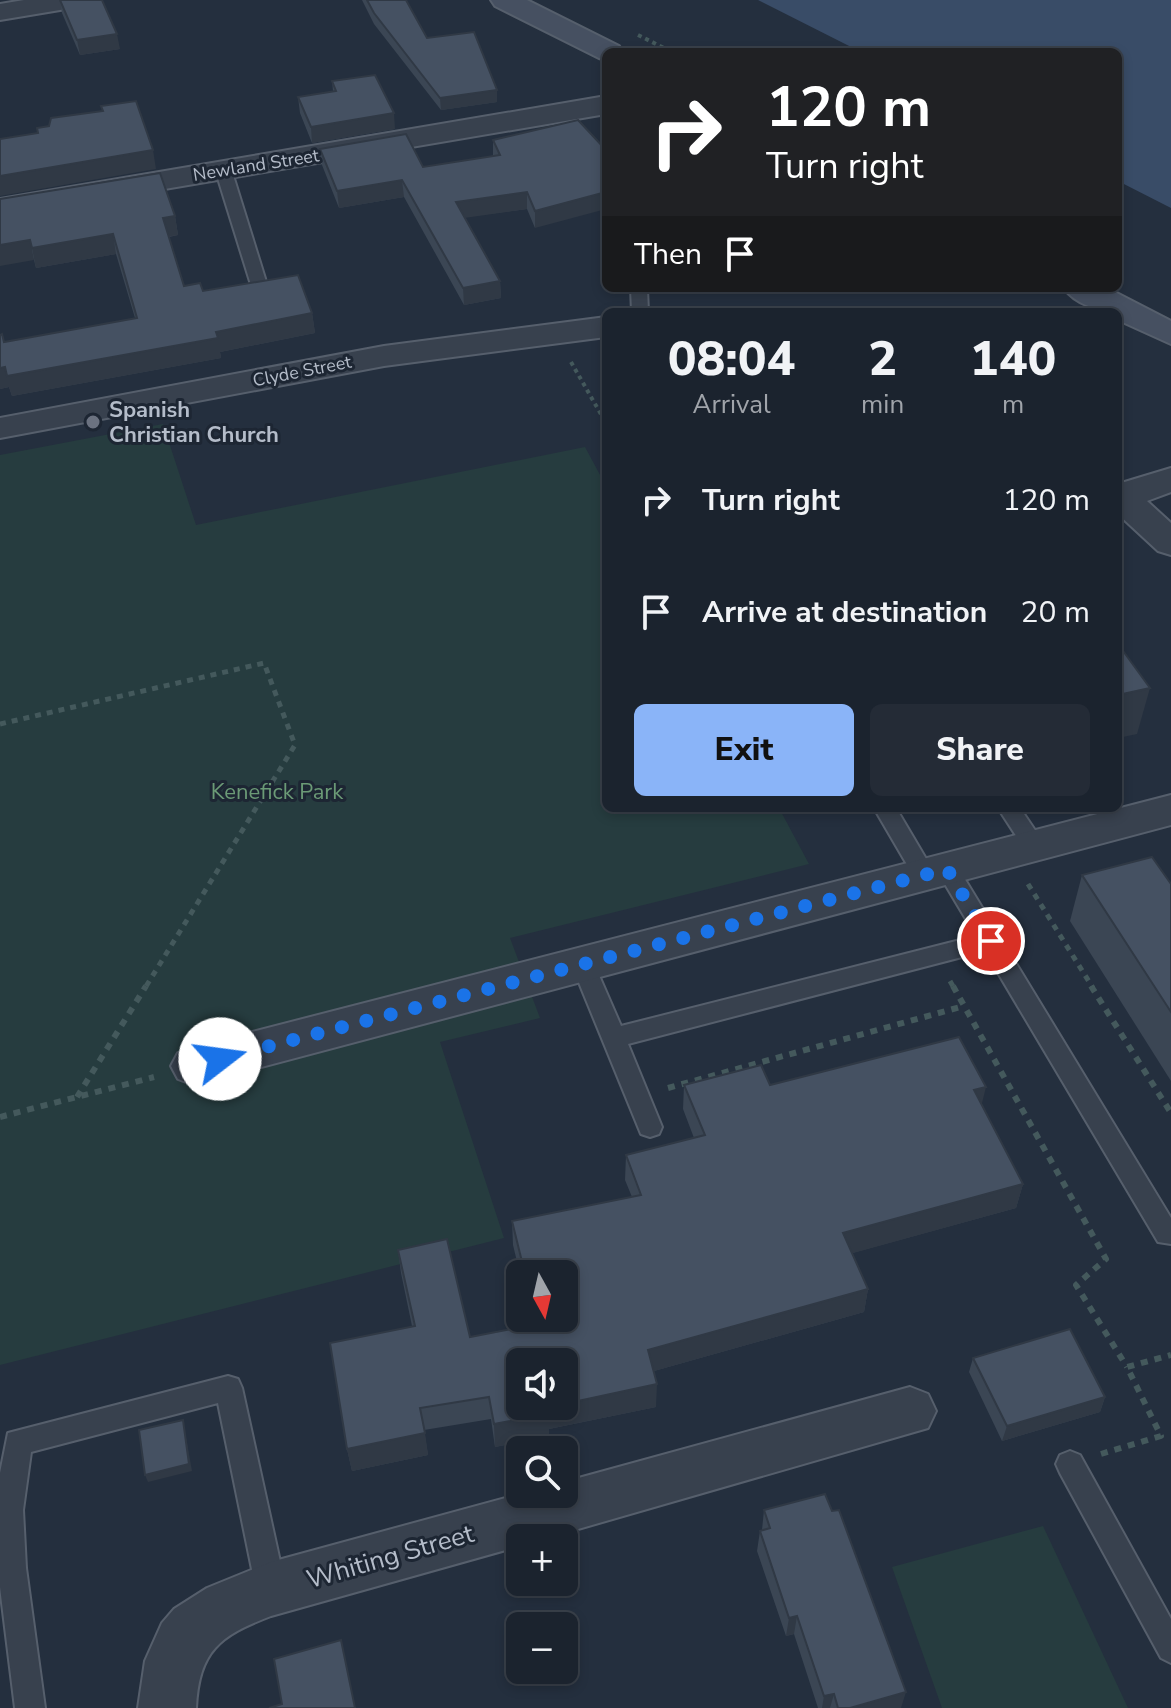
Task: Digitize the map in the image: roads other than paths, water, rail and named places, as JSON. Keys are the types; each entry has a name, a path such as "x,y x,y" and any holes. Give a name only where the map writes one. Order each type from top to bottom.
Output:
{"street":[{"path":"0,12 72,0"},
{"path":"505,0 602,48"},
{"name":"Newland Street","path":"0,208 602,106"},
{"path":"1089,292 1120,308"},
{"path":"1122,309 1171,334"},
{"name":"Clyde Street","path":"0,428 384,356 602,328"},
{"path":"1122,495 1171,479"},
{"path":"1122,498 1171,543"},
{"path":"194,1066 1171,810"},
{"name":"Whiting Street","path":"167,1708 167,1675 176,1649 186,1635 232,1603 271,1589 910,1411"}],"lane":[{"path":"224,172 260,288"},
{"path":"888,812 991,941 1167,1234"},
{"path":"1010,812 1021,849"},
{"path":"613,1038 991,941"},
{"path":"583,963 650,1127"},
{"path":"30,1708 6,1569 9,1510 18,1442 228,1388 271,1589"},
{"path":"1070,1464 1171,1648"}],"water":[{"path":"758,0 1171,0 1171,208 1122,183 1122,48 853,48"}],"place":[{"name":"Spanish Christian Church","path":"93,422"}],"park label":[{"name":"Kenefick Park","path":"277,791"}]}
